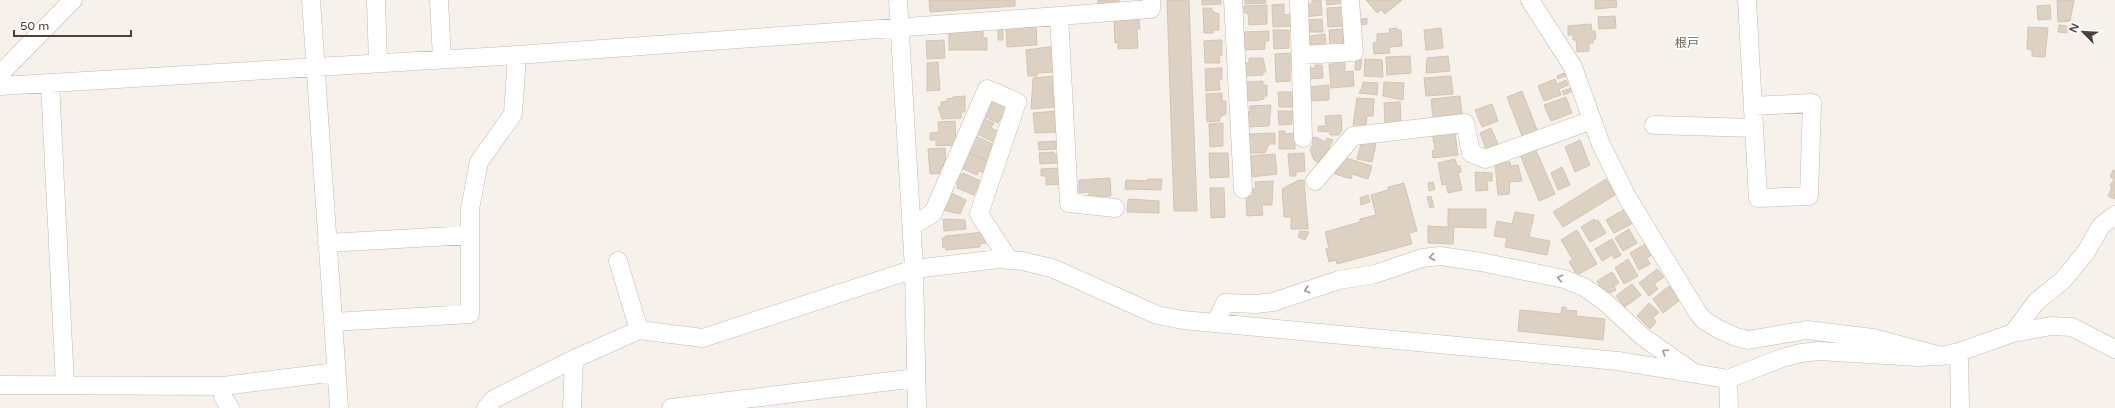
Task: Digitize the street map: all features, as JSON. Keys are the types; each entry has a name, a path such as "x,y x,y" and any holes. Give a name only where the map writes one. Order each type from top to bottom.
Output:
{"street":[{"path":"0,74 73,0"},
{"path":"311,0 314,67 339,408"},
{"path":"376,0 378,63"},
{"path":"439,0 442,59"},
{"path":"898,0 912,226 917,408"},
{"path":"0,86 517,55 900,28 1151,9 1151,0"},
{"path":"1233,0 1243,189"},
{"path":"1300,0 1303,138"},
{"path":"1301,55 1354,52 1350,0"},
{"path":"1530,0 1573,66 1592,120 1610,164 1627,197 1704,320 1736,337 1748,340 1807,330 1873,338 1941,356"},
{"path":"1747,0 1758,198 1809,196 1812,103 1753,106"},
{"path":"1059,16 1070,203 1116,208"},
{"path":"333,322 470,314 470,209 479,162 513,114 517,55"},
{"path":"50,83 65,385"},
{"path":"912,226 933,213 987,89 1017,102 979,214 1010,260"},
{"path":"1315,181 1353,136 1465,123 1471,153 1485,159 1592,120"},
{"path":"1654,125 1754,128"},
{"path":"2013,333 2036,302 2063,280 2086,252 2101,226 2115,214"},
{"path":"327,243 470,235"},
{"path":"1216,323 1225,303 1256,304 1273,302 1339,280 1375,274 1422,258 1440,256 1481,262 1564,279 1584,288 1604,301 1643,337 1697,375"},
{"path":"486,408 494,398 574,359 639,330 703,338 914,269 999,259 1052,268 1157,315 1183,320 1618,361 1728,379 1782,358 1807,352 1820,351 1918,357 1941,356 1959,352 2013,333 2051,326 2072,327 2115,349"},
{"path":"618,261 639,330"},
{"path":"1959,352 1960,408"},
{"path":"572,408 574,359"},
{"path":"0,385 223,386 336,372"},
{"path":"677,408 795,400 916,378"},
{"path":"1728,379 1728,408"},
{"path":"223,386 223,397 230,408"}],"building":[{"path":"929,0 1015,0 1015,6 930,12"},
{"path":"1098,0 1119,0 1119,3 1098,4"},
{"path":"1167,0 1189,0 1197,211 1174,211"},
{"path":"1202,0 1221,0 1221,4 1202,5"},
{"path":"1245,0 1266,0 1266,3 1245,4"},
{"path":"1321,0 1322,15 1305,17 1304,5 1312,4 1312,1"},
{"path":"1326,0 1345,0 1345,3 1327,5"},
{"path":"1366,0 1402,0 1385,14 1381,10 1377,13"},
{"path":"1595,0 1616,0 1617,7 1595,9"},
{"path":"2057,0 2074,0 2070,21 2058,22"},
{"path":"1284,4 1284,15 1290,14 1292,17 1292,26 1273,27 1272,5"},
{"path":"1267,5 1267,24 1249,25 1248,13 1244,13 1244,6"},
{"path":"2050,5 2051,19 2038,20 2037,6"},
{"path":"1342,7 1344,26 1328,27 1327,8"},
{"path":"1203,8 1212,8 1212,11 1219,14 1219,30 1213,30 1213,33 1204,33"},
{"path":"1615,16 1616,28 1599,29 1598,17"},
{"path":"1367,18 1367,24 1362,25 1361,19"},
{"path":"1139,19 1140,29 1137,29 1138,48 1118,49 1118,42 1115,43 1114,20"},
{"path":"1322,19 1323,32 1307,32 1306,20"},
{"path":"1591,24 1592,31 1595,31 1596,39 1593,39 1593,43 1589,43 1589,51 1577,52 1576,40 1573,40 1573,35 1568,35 1568,26"},
{"path":"2059,25 2067,26 2067,33 2058,32"},
{"path":"1036,26 1037,45 1007,47 1006,28"},
{"path":"2028,27 2048,28 2045,57 2032,56 2032,50 2027,49"},
{"path":"1397,28 1397,30 1401,30 1402,46 1389,47 1390,53 1374,54 1373,43 1377,42 1377,34 1390,33 1389,29"},
{"path":"1441,28 1443,48 1426,50 1424,30"},
{"path":"998,29 1003,29 1003,40 998,40"},
{"path":"1343,29 1344,44 1330,45 1329,30"},
{"path":"1273,30 1289,30 1289,48 1274,49"},
{"path":"983,31 983,38 987,38 987,50 949,50 949,32"},
{"path":"1269,31 1269,41 1265,41 1265,49 1244,50 1244,32"},
{"path":"1325,34 1326,46 1311,47 1310,36"},
{"path":"944,40 945,58 927,59 926,41"},
{"path":"1222,40 1222,55 1219,56 1220,63 1205,63 1204,41"},
{"path":"1056,46 1056,72 1037,73 1037,76 1028,76 1026,50"},
{"path":"1293,53 1294,59 1290,59 1290,81 1276,82 1275,54"},
{"path":"1410,56 1411,73 1387,75 1386,57"},
{"path":"1448,56 1450,71 1426,73 1427,58"},
{"path":"1249,58 1263,58 1266,72 1263,72 1263,75 1245,76 1244,63 1249,63"},
{"path":"1356,59 1362,60 1360,70 1355,70"},
{"path":"1365,59 1382,60 1383,77 1364,76"},
{"path":"1345,60 1345,72 1353,71 1354,86 1331,88 1329,64 1334,64 1334,61"},
{"path":"938,62 940,90 927,91 927,63"},
{"path":"1315,65 1322,65 1323,78 1309,79 1309,68 1315,68"},
{"path":"1222,68 1222,79 1219,80 1220,90 1206,91 1205,69"},
{"path":"1564,73 1566,76 1558,79 1557,76"},
{"path":"1055,76 1055,83 1052,83 1054,107 1031,109 1033,78"},
{"path":"1451,76 1453,94 1426,96 1424,78"},
{"path":"1555,79 1557,84 1566,80 1568,85 1559,89 1561,95 1544,101 1538,86"},
{"path":"1263,81 1263,85 1267,85 1267,96 1264,96 1264,99 1254,101 1246,100 1246,82"},
{"path":"1363,82 1378,83 1377,95 1359,93"},
{"path":"1384,82 1404,83 1403,100 1383,96"},
{"path":"1329,85 1329,100 1310,101 1309,87"},
{"path":"1572,88 1573,91 1564,95 1562,91"},
{"path":"1522,91 1537,130 1522,136 1507,97"},
{"path":"1278,92 1296,92 1297,107 1279,107"},
{"path":"1222,93 1222,101 1226,101 1226,114 1220,117 1220,121 1207,122 1206,94"},
{"path":"965,96 965,112 961,112 961,118 942,119 938,107 941,107 941,102 948,101 947,99 953,97"},
{"path":"1460,96 1462,114 1433,117 1431,99"},
{"path":"1566,97 1572,113 1551,121 1544,105"},
{"path":"1357,98 1374,99 1373,116 1367,116 1366,125 1353,125"},
{"path":"991,99 1008,107 998,123 983,116"},
{"path":"1400,102 1401,123 1385,124 1384,103"},
{"path":"1492,104 1498,121 1482,127 1475,110"},
{"path":"1271,105 1269,126 1247,127 1247,112 1250,112 1250,106"},
{"path":"1056,111 1058,132 1035,133 1033,113"},
{"path":"1278,111 1295,111 1295,118 1292,118 1292,124 1279,125"},
{"path":"1341,115 1342,130 1339,135 1330,135 1330,132 1318,131 1318,126 1326,126 1325,116"},
{"path":"982,118 994,123 991,128 1000,132 996,143 975,133"},
{"path":"955,121 956,145 936,146 936,140 930,140 930,133 939,132 938,122"},
{"path":"1223,123 1223,146 1210,147 1209,124"},
{"path":"1491,128 1498,144 1486,149 1480,133"},
{"path":"1279,131 1285,131 1285,134 1295,133 1295,149 1279,149"},
{"path":"1275,133 1275,144 1269,144 1265,153 1250,153 1249,134"},
{"path":"1455,133 1458,155 1433,158 1432,151 1435,150 1433,136"},
{"path":"975,136 995,145 988,161 968,152"},
{"path":"1316,137 1325,142 1327,138 1333,140 1324,158 1322,157 1319,163 1314,160 1310,150 1313,143 1311,141 1312,138"},
{"path":"1362,140 1376,144 1372,162 1357,159"},
{"path":"1580,140 1590,165 1575,172 1565,147"},
{"path":"1056,141 1056,149 1039,150 1038,142"},
{"path":"945,148 946,165 943,165 943,173 930,174 928,149"},
{"path":"1535,148 1555,194 1539,201 1520,155"},
{"path":"1054,152 1054,154 1057,154 1058,163 1040,164 1039,153"},
{"path":"968,153 991,163 986,174 979,171 977,175 961,168"},
{"path":"1209,153 1228,153 1229,177 1210,178"},
{"path":"1304,153 1305,171 1296,172 1296,176 1290,176 1288,154"},
{"path":"1275,154 1277,174 1252,177 1251,156"},
{"path":"1340,156 1372,166 1368,179 1352,174 1351,179 1335,174"},
{"path":"1455,159 1457,166 1460,166 1461,172 1458,173 1462,190 1448,193 1446,184 1442,185 1438,163"},
{"path":"1510,162 1511,166 1518,165 1522,181 1510,182 1509,194 1498,195 1495,164"},
{"path":"1562,167 1570,185 1558,190 1551,173"},
{"path":"1061,168 1062,184 1046,185 1046,176 1041,176 1041,169"},
{"path":"2113,170 2115,171 2115,199 2108,196 2112,187 2110,186 2114,179 2110,177"},
{"path":"1475,172 1492,173 1492,181 1487,181 1488,190 1476,191"},
{"path":"963,173 983,182 981,188 978,187 974,195 957,188 958,185 956,183 960,174 962,175"},
{"path":"1110,178 1111,196 1089,197 1089,192 1079,193 1079,180"},
{"path":"1148,179 1162,179 1161,190 1125,189 1126,180 1147,181"},
{"path":"1606,179 1615,195 1563,227 1553,212"},
{"path":"1299,180 1304,180 1308,229 1291,229 1291,217 1284,217 1282,189"},
{"path":"1273,181 1272,205 1262,205 1263,215 1247,216 1246,196 1253,196 1252,189 1256,188 1255,182"},
{"path":"1433,182 1435,189 1429,191 1428,183"},
{"path":"1404,183 1417,231 1409,233 1412,244 1337,264 1336,260 1329,262 1326,249 1329,248 1325,232 1360,222 1360,219 1376,215 1371,195 1388,190 1388,187"},
{"path":"1210,188 1224,188 1225,217 1211,218"},
{"path":"951,193 966,200 960,214 943,210"},
{"path":"1368,195 1370,202 1361,205 1360,198"},
{"path":"1431,196 1434,207 1430,208 1427,197"},
{"path":"1128,199 1159,201 1159,213 1127,212"},
{"path":"1448,209 1486,209 1486,228 1454,227 1453,244 1428,243 1428,226 1448,227"},
{"path":"1625,209 1633,223 1614,233 1606,220"},
{"path":"1515,212 1534,215 1529,237 1550,241 1547,255 1505,247 1507,238 1494,236 1497,221 1512,224"},
{"path":"943,219 965,220 966,229 944,231"},
{"path":"1594,219 1595,221 1598,220 1606,233 1590,242 1581,227"},
{"path":"1629,229 1637,243 1623,251 1615,238"},
{"path":"1577,230 1597,264 1577,275 1569,262 1573,260 1561,240"},
{"path":"1300,231 1309,232 1305,240 1298,237"},
{"path":"985,232 986,243 980,244 980,247 946,250 946,248 943,248 942,238 945,238 945,236"},
{"path":"1612,239 1621,255 1614,259 1612,255 1602,261 1595,249"},
{"path":"1647,243 1653,254 1647,258 1650,264 1639,270 1630,253"},
{"path":"1628,259 1638,276 1624,284 1615,268"},
{"path":"1657,269 1664,277 1654,284 1658,289 1649,296 1639,283"},
{"path":"1612,272 1619,283 1614,286 1616,290 1608,294 1605,288 1602,290 1597,281"},
{"path":"1632,284 1641,295 1625,307 1616,296"},
{"path":"1669,286 1680,300 1663,313 1653,299"},
{"path":"1649,303 1659,312 1653,318 1656,322 1650,329 1637,316"},
{"path":"1562,307 1566,307 1566,310 1577,311 1576,316 1605,319 1603,340 1518,331 1520,310 1561,314"}],"district":[{"name":"根戸","path":"1687,43"}]}
